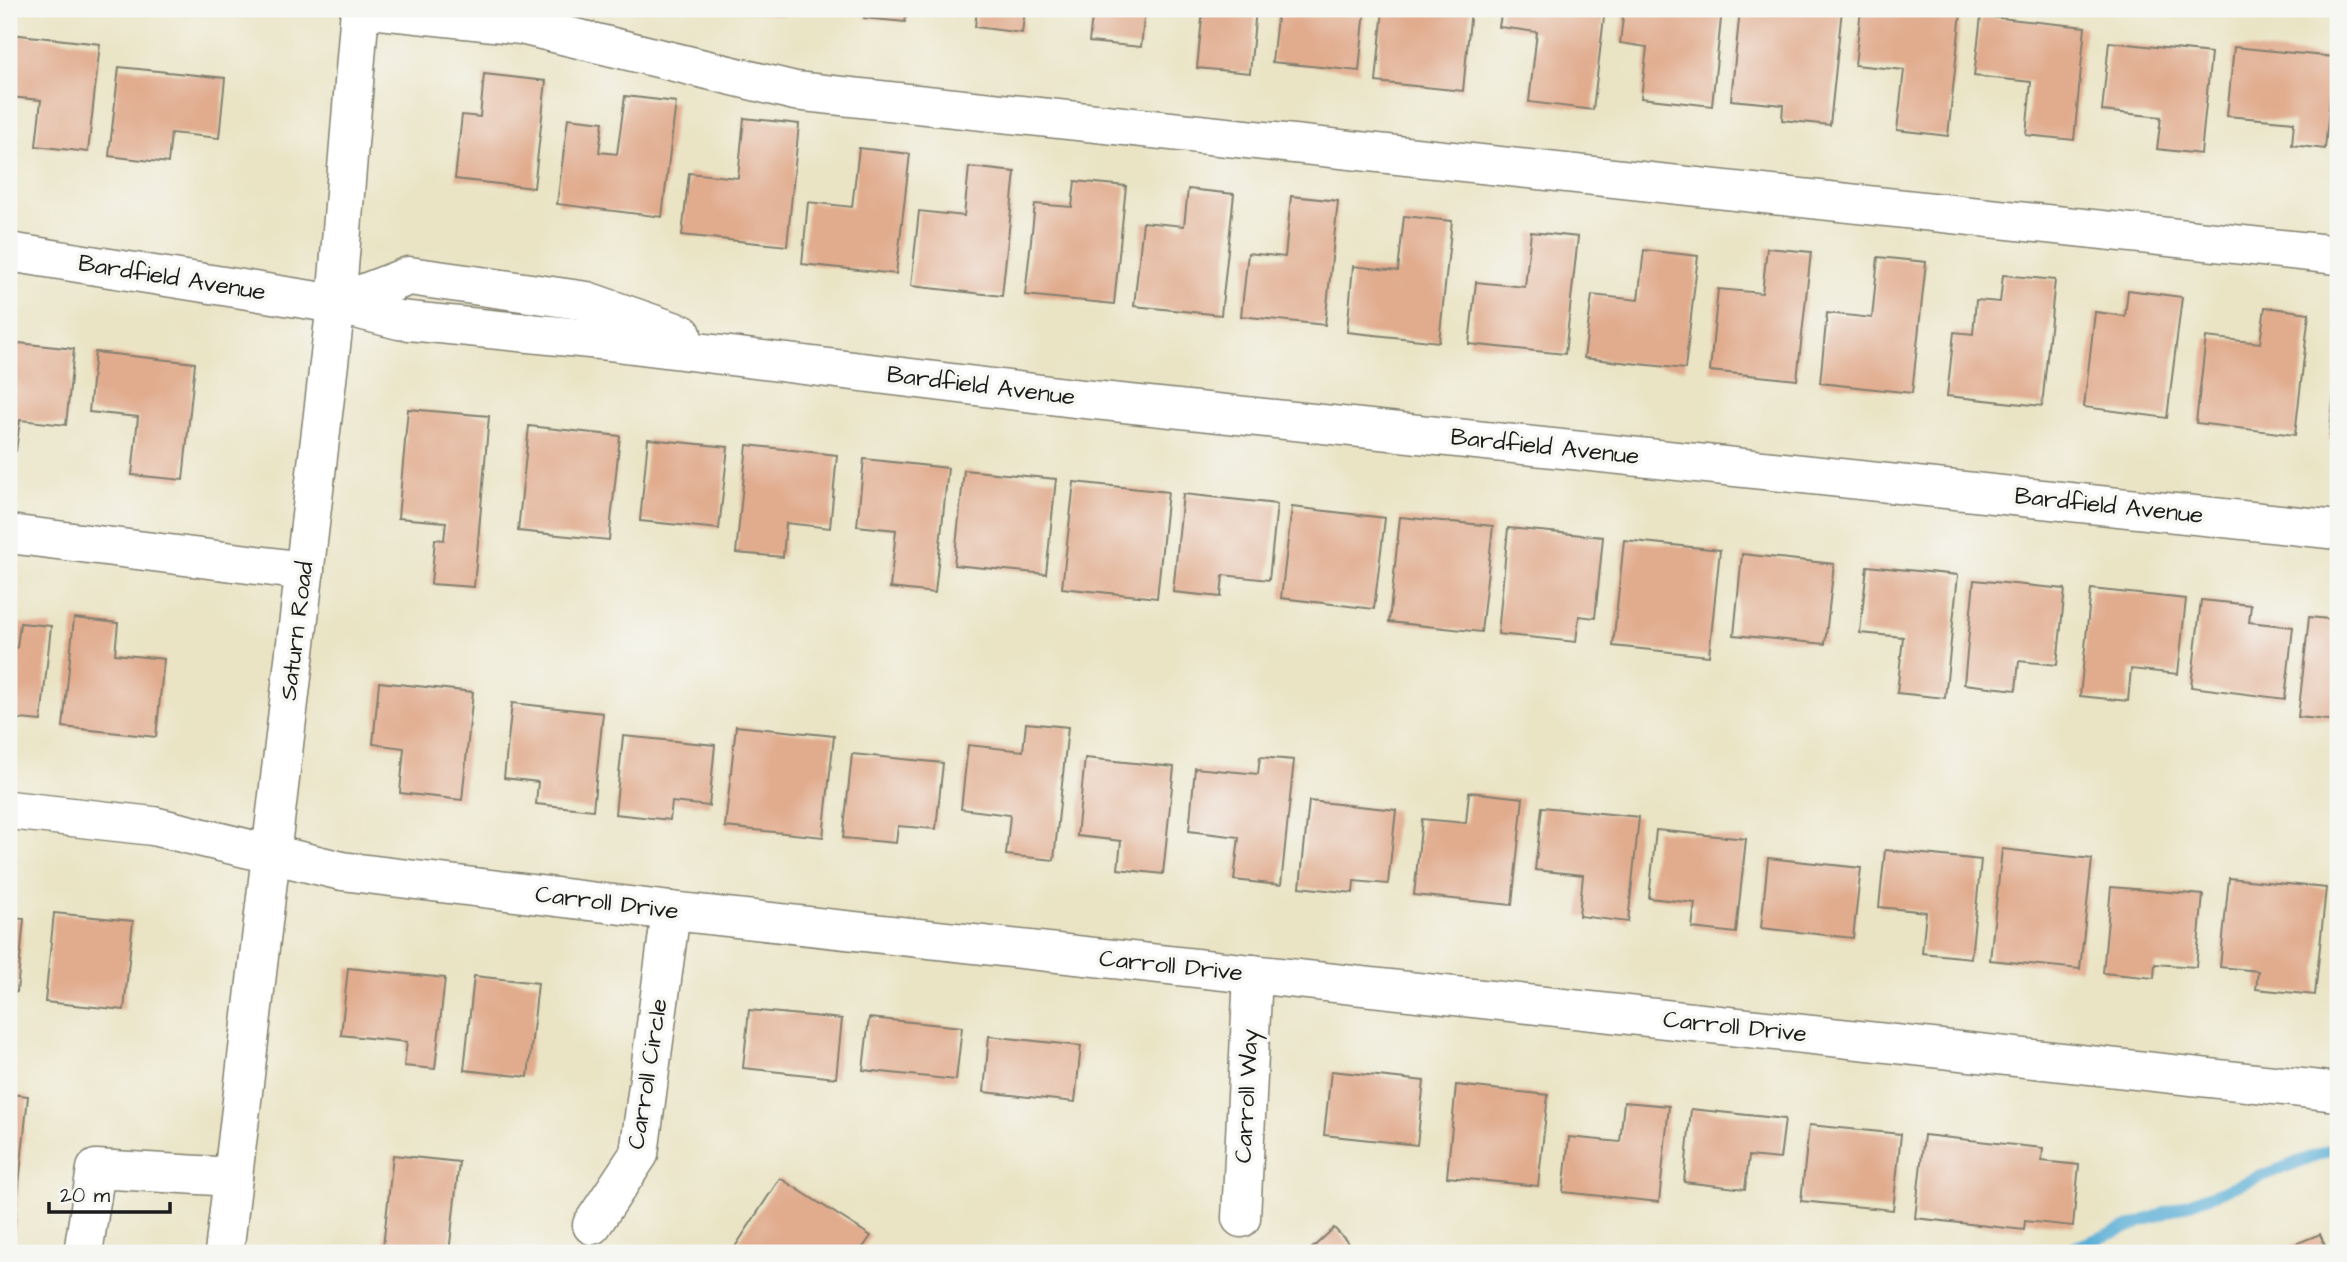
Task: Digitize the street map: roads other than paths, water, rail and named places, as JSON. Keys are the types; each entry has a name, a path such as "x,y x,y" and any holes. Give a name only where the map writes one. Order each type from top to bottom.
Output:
{"street":[{"name":"Saturn Road","path":"224,1253 336,304 360,9"},
{"path":"370,9 522,25 795,92 2338,255"},
{"name":"Bardfield Avenue","path":"9,252 336,304 399,320 753,358 1074,398 2338,530"},
{"path":"9,534 304,571"},
{"name":"Carroll Drive","path":"9,810 153,826 342,871 671,911 2338,1092"},
{"name":"Carroll Circle","path":"592,1224 639,1154 671,911"},
{"name":"Carroll Way","path":"1241,1218 1253,974"},
{"path":"83,1253 96,1169 233,1177"}],"waterway":[{"path":"2060,1253 2335,1148"}]}
